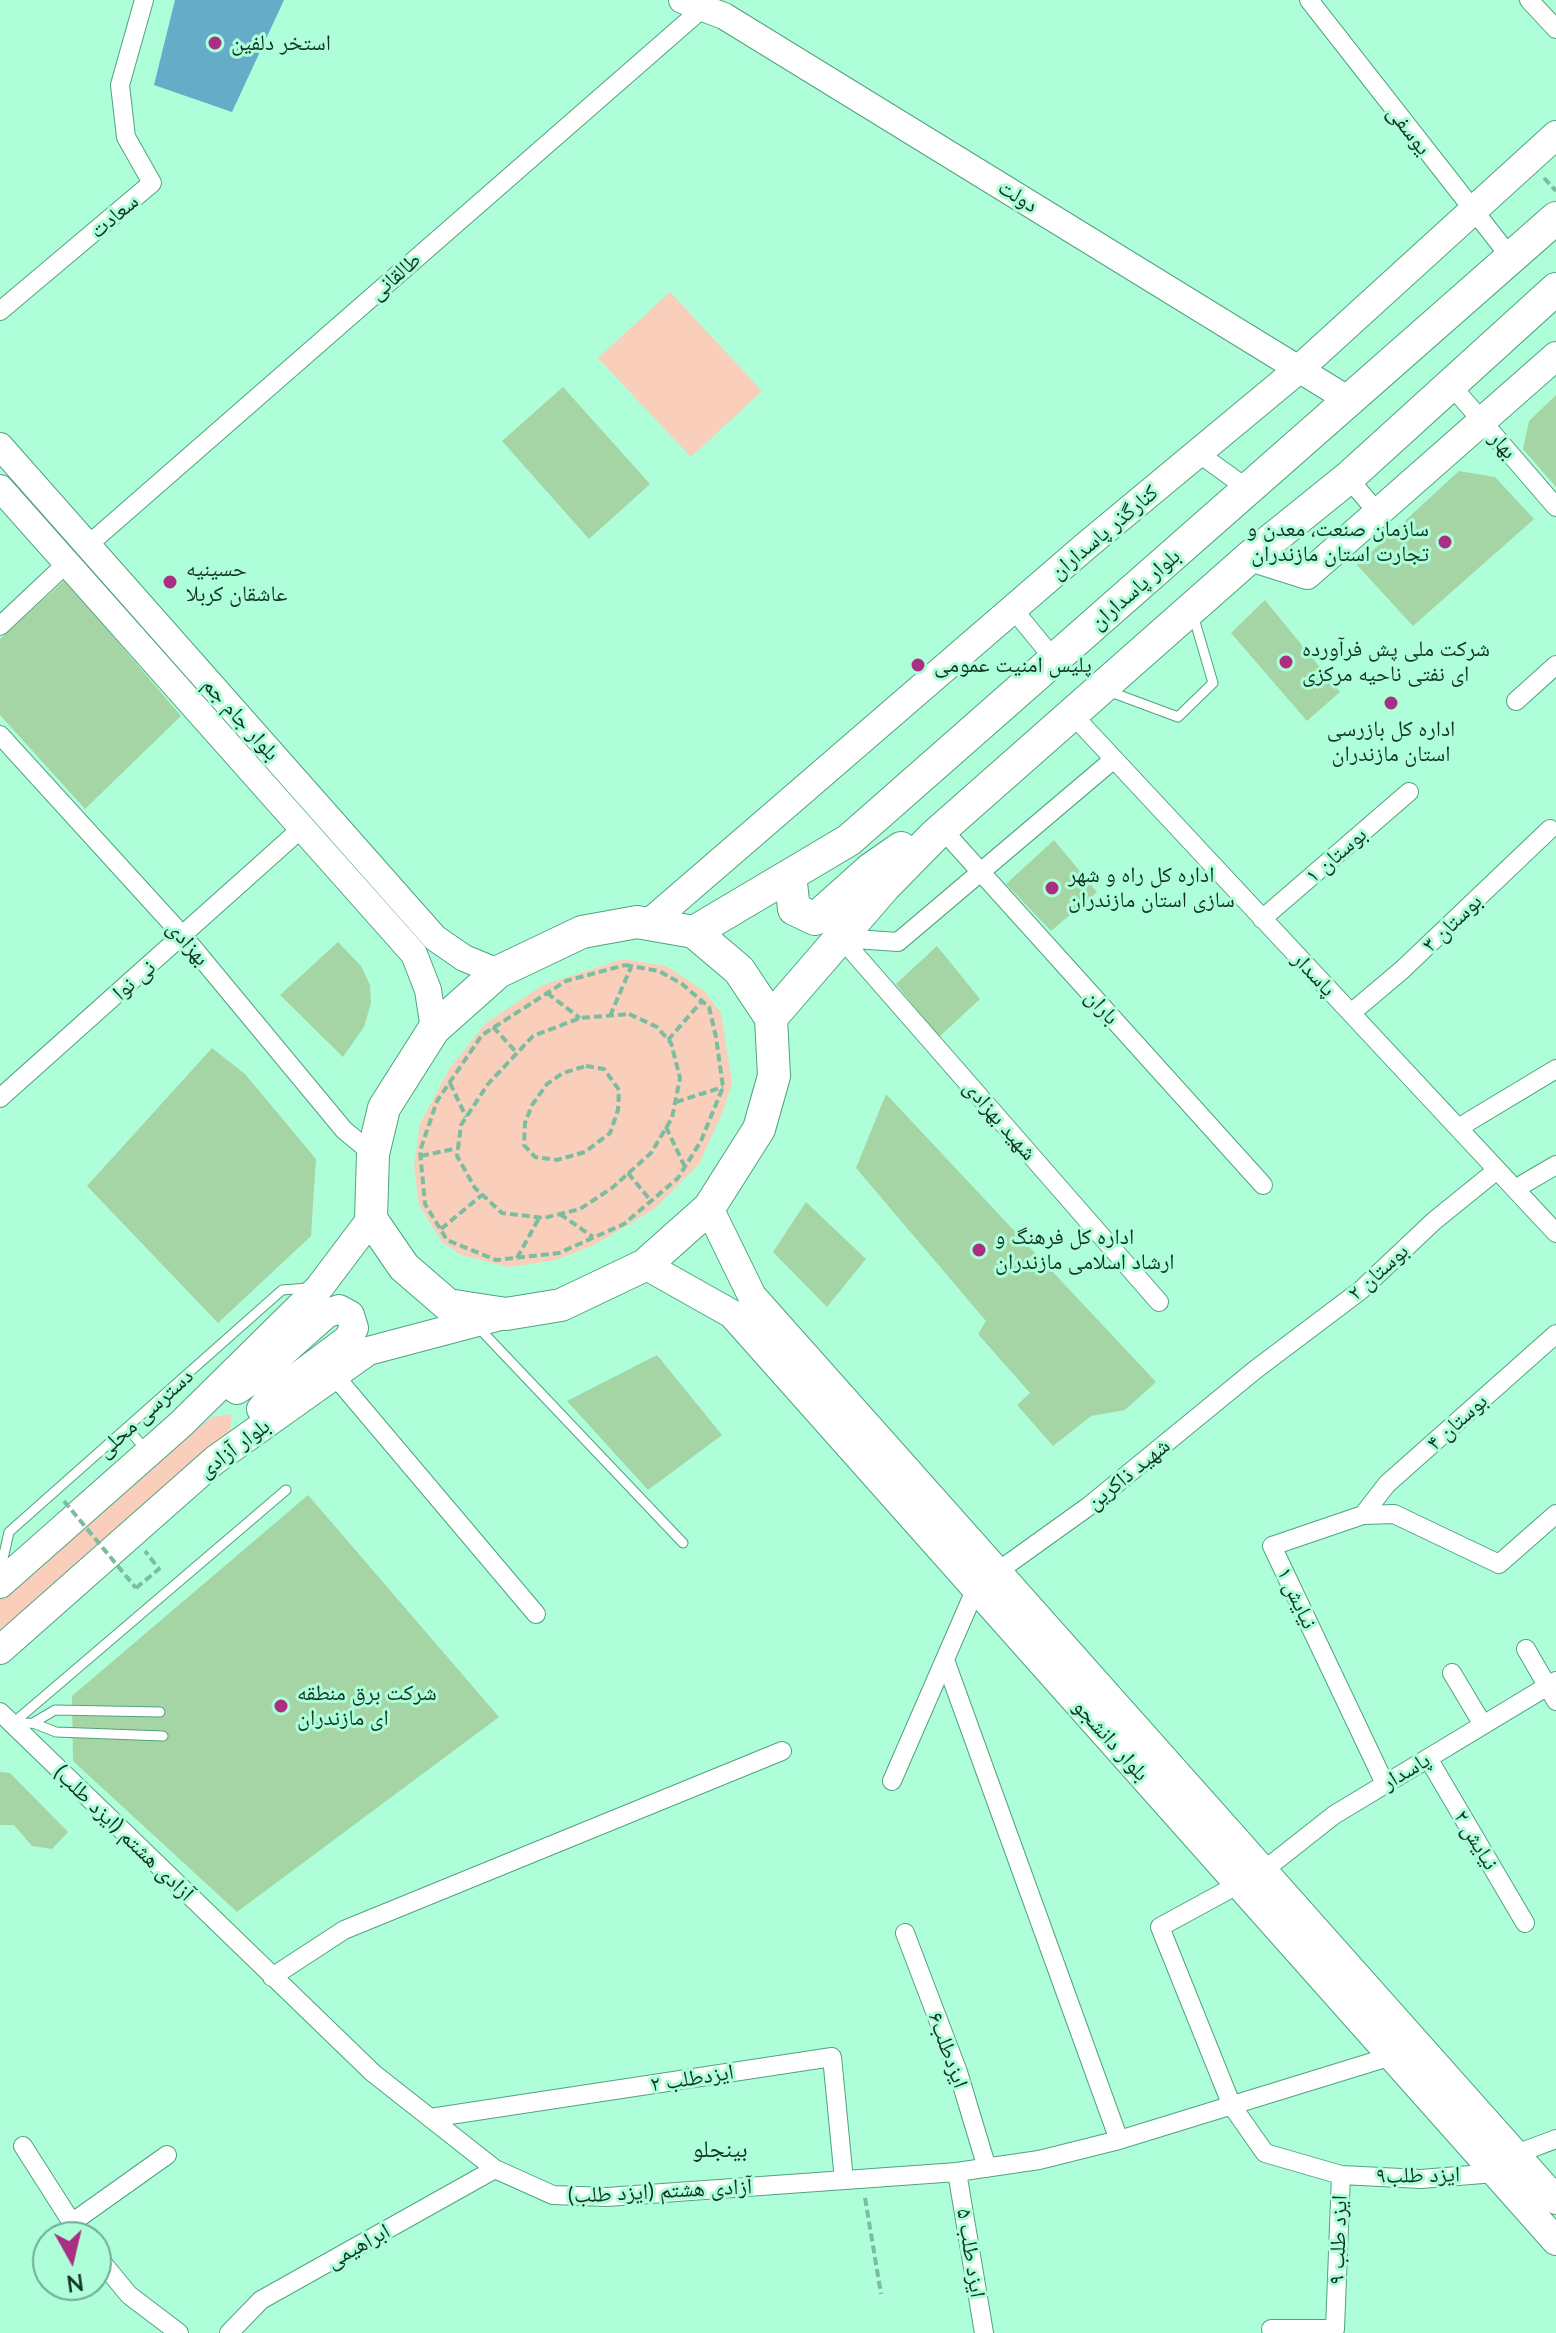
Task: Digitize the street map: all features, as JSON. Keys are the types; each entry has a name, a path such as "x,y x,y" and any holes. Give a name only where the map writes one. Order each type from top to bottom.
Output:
{"highway":[{"name":"بلوار پاسداران","path":"694,932 849,840 1556,218"},
{"path":"771,1018 938,832 1250,557 1348,478 1556,289"},
{"path":"790,875 794,909 815,919 890,855 938,832"},
{"path":"637,922 694,932 739,970 771,1018 774,1076 759,1129 709,1208 645,1265 561,1305 506,1314 448,1305 404,1267 371,1219 373,1154 384,1108 434,1029 498,972 582,932 637,922"}],"main road":[{"name":"دولت","path":"692,4 724,16 1349,400"},
{"name":"کنارگذر پاسداران","path":"648,924 1013,609 1299,369 1556,135"},
{"path":"1250,557 1307,575 1556,356"},
{"name":"بلوار جام جم","path":"0,446 435,938 464,958 498,972"},
{"name":"بلوار جام جم","path":"0,488 414,954 428,990 434,1029"},
{"path":"257,777 278,760"},
{"name":"بلوار دانشجو","path":"709,1208 752,1296 986,1580"},
{"path":"0,1584 181,1424 319,1288 371,1219"},
{"name":"بلوار دانشجو","path":"645,1265 732,1314 986,1580 1505,2163 1556,2241"},
{"path":"181,1424 253,1379 326,1314 339,1309 350,1315 354,1328 348,1339 273,1395 215,1460"},
{"name":"بلوار آزادی","path":"0,1650 215,1460 368,1351 506,1314"},
{"name":"بلوار دانشجو","path":"1251,1878 1392,2056 1505,2163 1556,2200"}],"street":[{"name":"سعادت","path":"0,311 152,183 126,137 120,85 144,0"},
{"name":"یوسفی","path":"1309,0 1511,258"},
{"path":"1529,0 1556,29"},
{"name":"طالقانی","path":"88,545 692,4"},
{"name":"بهار","path":"1450,384 1556,507"},
{"path":"1198,453 1248,489"},
{"path":"1348,478 1378,513"},
{"path":"0,626 67,563"},
{"path":"1013,609 1054,659"},
{"path":"1516,701 1556,665"},
{"name":"پاسدار","path":"1072,714 1556,1233"},
{"name":"بهزادی","path":"0,735 184,937 344,1130 373,1154"},
{"path":"841,938 898,942 1114,759"},
{"name":"بوستان ۱","path":"1262,919 1409,792"},
{"name":"نی نوا","path":"0,1098 184,937 302,828"},
{"name":"بوستان ۳","path":"1351,1013 1402,970 1550,829"},
{"name":"باران","path":"938,832 980,872 1263,1185"},
{"name":"شهید بهزادی","path":"841,938 1159,1302"},
{"path":"1458,1128 1556,1069"},
{"path":"1515,1189 1556,1165"},
{"name":"بوستان ۲","path":"1255,1370 1361,1290 1434,1221 1497,1170"},
{"name":"بوستان ۴","path":"1363,1515 1387,1484 1556,1334"},
{"name":"شهید ذاکرین","path":"986,1580 1089,1506 1255,1370"},
{"path":"334,1375 536,1614"},
{"name":"نیایش ۱","path":"1385,1784 1272,1546 1363,1515 1394,1514 1499,1564 1556,1514"},
{"path":"892,1781 945,1660 986,1580"},
{"path":"1526,1649 1553,1689"},
{"path":"945,1660 1119,2140"},
{"path":"1452,1673 1483,1725"},
{"name":"پاسدار","path":"1232,2106 1160,1927 1251,1878 1334,1815 1385,1784 1483,1725 1553,1689"},
{"name":"آزادی هشتم (ایزد طلب)","path":"6,1718 373,2073 495,2169 553,2195 607,2197 987,2168 1119,2140 1392,2056"},
{"path":"272,1977 344,1930 782,1751"},
{"name":"نیایش ۲","path":"1428,1758 1525,1923"},
{"name":"ایزدطلب۶","path":"905,1933 958,2072 987,2168"},
{"name":"ایزدطلب ۲","path":"430,2118 832,2057 853,2180"},
{"name":"ایزد طلب ۹","path":"1232,2106 1265,2153 1341,2175 1335,2329 1271,2329"},
{"name":"ایزد طلب۹","path":"1341,2175 1421,2179 1505,2163 1556,2139"},
{"path":"23,2146 70,2221"},
{"path":"87,2221 167,2155"},
{"name":"ابراهیمی","path":"229,2333 261,2300 495,2169"},
{"name":"ايزد طلب ۵","path":"957,2172 984,2333"},
{"path":"112,2274 129,2295 179,2333"}],"lane":[{"path":"1101,689 1178,717 1213,683 1191,609"},
{"name":"دسترسی محلی","path":"0,1572 9,1532 282,1290 319,1288"},
{"path":"475,1323 683,1543"},
{"path":"128,1429 149,1453"},
{"path":"6,1718 286,1490"},
{"path":"33,1723 55,1710 160,1712"},
{"path":"6,1718 33,1723 56,1732 163,1736"}],"path":[{"path":"610,1016 632,966"},
{"path":"632,966 659,971 709,1007 723,1065 723,1087 701,1141 678,1178 624,1224 559,1253 496,1260 447,1240 425,1204 421,1156 437,1101 482,1035 547,993 566,981 632,966"},
{"path":"547,993 580,1018"},
{"path":"668,1040 702,1001"},
{"path":"629,1014 657,1027 668,1040 680,1078 666,1127 651,1153 580,1209 539,1217 502,1213 482,1195 457,1156 461,1125 488,1084 533,1036 580,1018 629,1014"},
{"path":"493,1027 517,1053"},
{"path":"586,1066 604,1069 609,1075 619,1090 618,1110 610,1133 585,1152 557,1160 535,1157 524,1145 525,1123 547,1084 563,1073 586,1066"},
{"path":"450,1082 466,1117"},
{"path":"675,1102 723,1087"},
{"path":"666,1127 685,1167"},
{"path":"421,1156 458,1148"},
{"path":"628,1173 651,1201"},
{"path":"441,1229 482,1195"},
{"path":"560,1214 593,1237"},
{"path":"517,1258 539,1217"},
{"path":"64,1501 136,1588 159,1569"},
{"path":"853,2180 881,2294"}],"shaded area":[{"path":"670,292 762,391 691,457 598,358"},
{"path":"623,959 666,966 704,991 721,1013 732,1083 724,1109 699,1164 654,1209 594,1245 556,1260 509,1267 461,1255 442,1242 419,1205 414,1166 420,1124 449,1069 486,1023 543,985"},
{"path":"232,1414 230,1430 207,1456 0,1638 0,1597 101,1507 212,1417"}],"water":[{"name":"استخر دلفین","path":"175,0 284,0 232,112 154,85"}],"building":[{"path":"563,387 650,484 589,539 502,441"},
{"path":"1556,395 1556,487 1523,449 1529,421"},
{"name":"سازمان صنعت، معدن و تجارت استان مازندران","path":"1459,471 1495,477 1534,519 1413,626 1357,565"},
{"path":"65,580 181,716 85,809 0,715 0,639"},
{"name":"شرکت ملی پش فرآورده ای نفتی ناحیه مرکزی","path":"1265,600 1340,692 1307,721 1231,633"},
{"name":"اداره کل راه و شهر سازی استان مازندران","path":"1054,840 1097,892 1051,931 1006,884"},
{"path":"338,942 361,966 370,985 371,1003 364,1027 343,1057 280,995"},
{"path":"937,946 980,999 939,1037 896,984"},
{"path":"212,1048 245,1074 316,1159 311,1236 218,1323 87,1186"},
{"name":"اداره کل فرهنگ و ارشاد اسلامی مازندران","path":"886,1094 1156,1382 1125,1410 1091,1416 1053,1446 1017,1405 1030,1393 978,1334 986,1321 856,1168"},
{"path":"806,1202 866,1259 827,1307 773,1252"},
{"path":"657,1355 722,1435 648,1490 567,1401"},
{"name":"شرکت برق منطقه ای مازندران","path":"308,1495 499,1717 237,1912 73,1761 72,1696"},
{"path":"0,1772 10,1773 68,1832 52,1849 32,1846 14,1825 0,1825"}],"place":[{"name":"استخر دلفین","path":"215,43"},
{"name":"سازمان صنعت، معدن و تجارت استان مازندران","path":"1445,542"},
{"name":"حسینیه عاشقان کربلا","path":"170,582"},
{"name":"شرکت ملی پش فرآورده ای نفتی ناحیه مرکزی","path":"1286,662"},
{"name":"پلیس امنیت عمومی","path":"918,665"},
{"name":"اداره کل بازرسی استان مازندران","path":"1391,703"},
{"name":"اداره کل راه و شهر سازی استان مازندران","path":"1052,888"},
{"name":"اداره کل فرهنگ و ارشاد اسلامی مازندران","path":"979,1250"},
{"name":"شرکت برق منطقه ای مازندران","path":"281,1706"}],"district":[{"name":"بینجلو","path":"720,2149"}]}
